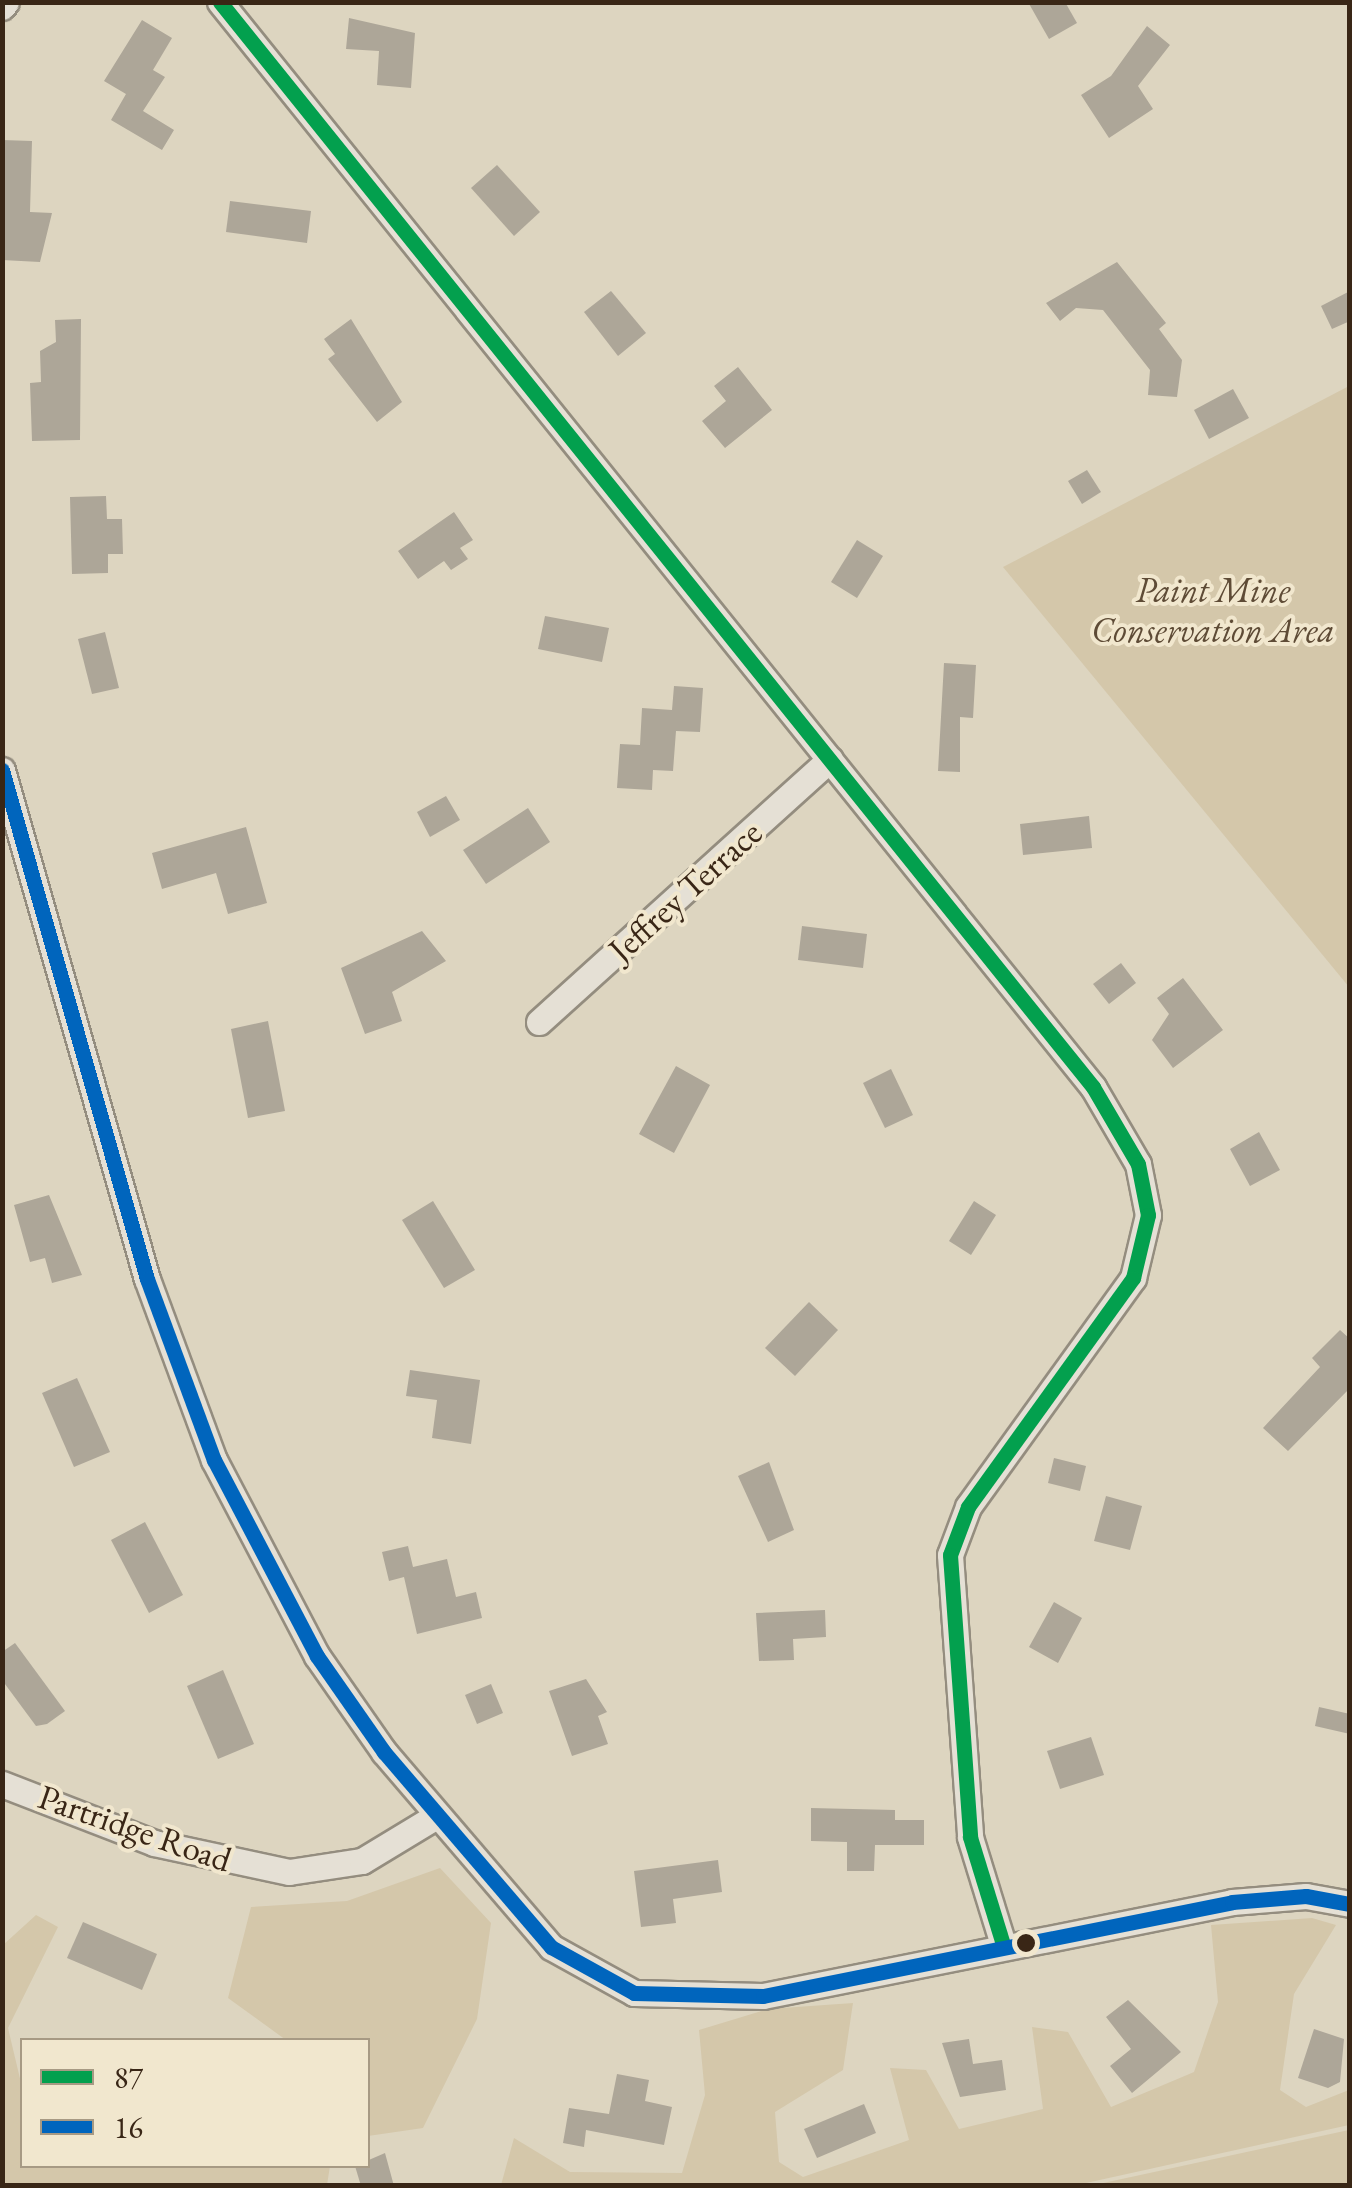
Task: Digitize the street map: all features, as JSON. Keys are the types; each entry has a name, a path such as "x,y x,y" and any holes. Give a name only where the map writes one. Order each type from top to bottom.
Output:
{"street":[{"path":"220,2 1093,1087 1146,1190 1133,1278 968,1507 950,1555 970,1837 1004,1944"},
{"name":"Jeffrey Terrace","path":"540,1022 830,759"},
{"path":"2,770 179,1376 317,1656 433,1818 551,1947 634,1993 763,1996 1004,1944 1274,1896 1350,1904"},
{"name":"Partridge Road","path":"2,1784 154,1843 289,1872 362,1861 433,1818"}],"green space":[{"name":"Paint Mine Conservation Area","path":"1349,386 1349,987 1003,567"},
{"path":"440,1868 491,1923 477,2019 423,2128 370,2136 370,2038 283,2038 228,1998 251,1907 347,1901"},
{"path":"36,1915 58,1927 8,2028 20,2079 20,2168 330,2168 327,2185 3,2185 3,1945"},
{"path":"1312,1918 1336,1925 1294,1994 1280,2090 1306,2107 1349,2090 1349,2125 1077,2185 501,2185 514,2138 570,2172 682,2173 705,2095 699,2030 768,2009 853,2003 843,2070 775,2112 779,2162 803,2177 909,2140 890,2068 926,2070 959,2129 1043,2109 1032,2027 1068,2032 1111,2107 1194,2072 1218,2002 1211,1925"},
{"path":"1349,2130 1349,2185 1094,2185"}],"building":[{"path":"1028,2 1065,2 1077,23 1049,39"},
{"path":"349,18 415,33 411,88 377,85 379,51 346,49"},
{"path":"142,20 172,38 153,70 165,77 143,111 174,130 162,150 111,120 126,94 104,81"},
{"path":"1147,26 1170,45 1138,86 1153,109 1109,138 1081,95 1111,76"},
{"path":"2,140 32,141 30,212 52,213 40,262 2,260"},
{"path":"497,165 540,212 514,236 471,188"},
{"path":"230,201 311,211 307,243 226,232"},
{"path":"1117,262 1166,323 1159,329 1182,360 1177,397 1148,395 1150,370 1103,310 1076,308 1060,321 1046,303"},
{"path":"611,291 646,333 618,356 584,312"},
{"path":"1350,291 1350,321 1332,329 1321,306"},
{"path":"81,319 80,440 32,441 30,383 41,382 40,351 56,342 55,320"},
{"path":"351,319 402,402 377,422 328,359 335,354 324,339"},
{"path":"738,367 772,410 725,448 702,421 726,401 714,386"},
{"path":"1233,389 1249,418 1209,439 1194,410"},
{"path":"1087,470 1101,492 1082,504 1068,481"},
{"path":"106,496 107,519 122,519 123,554 108,554 108,573 72,574 70,497"},
{"path":"454,512 473,540 460,548 468,559 451,570 444,561 418,579 398,551"},
{"path":"857,540 883,556 857,598 831,582"},
{"path":"545,616 609,628 602,662 538,649"},
{"path":"105,632 119,688 92,694 78,639"},
{"path":"944,663 976,665 973,718 960,717 960,772 938,771"},
{"path":"674,686 703,688 700,732 676,731 673,771 653,770 652,790 617,788 620,744 640,745 642,708 672,710"},
{"path":"446,796 460,820 430,837 417,812"},
{"path":"528,808 550,842 486,884 463,850"},
{"path":"1089,816 1092,848 1023,855 1020,824"},
{"path":"246,827 267,903 228,914 216,873 162,889 152,853"},
{"path":"802,926 867,934 863,968 798,960"},
{"path":"422,931 446,961 392,992 402,1021 365,1034 341,968"},
{"path":"1121,963 1136,983 1109,1004 1093,984"},
{"path":"1183,978 1223,1030 1173,1068 1152,1040 1169,1014 1157,998"},
{"path":"268,1021 285,1111 248,1118 231,1029"},
{"path":"676,1066 710,1085 674,1153 639,1134"},
{"path":"891,1069 913,1115 885,1128 863,1083"},
{"path":"1259,1132 1280,1170 1250,1186 1230,1149"},
{"path":"49,1195 82,1275 52,1283 45,1258 30,1262 14,1205"},
{"path":"433,1201 475,1270 444,1288 402,1220"},
{"path":"974,1201 996,1215 971,1255 949,1241"},
{"path":"809,1302 838,1330 795,1376 765,1348"},
{"path":"1340,1330 1350,1339 1350,1388 1288,1451 1263,1428 1320,1367 1312,1358"},
{"path":"410,1370 480,1380 471,1444 432,1438 437,1400 406,1396"},
{"path":"77,1378 110,1452 74,1467 42,1393"},
{"path":"1054,1458 1086,1466 1080,1491 1048,1483"},
{"path":"769,1462 794,1530 768,1542 738,1476"},
{"path":"1106,1496 1142,1506 1130,1550 1094,1541"},
{"path":"145,1522 183,1595 149,1613 111,1540"},
{"path":"408,1546 413,1567 447,1559 456,1597 476,1592 482,1618 417,1634 404,1577 389,1581 382,1552"},
{"path":"1054,1602 1082,1618 1058,1663 1029,1647"},
{"path":"825,1610 826,1637 793,1639 794,1660 759,1661 756,1613"},
{"path":"15,1643 65,1711 47,1724 36,1726 2,1680 2,1652"},
{"path":"223,1670 254,1744 218,1759 187,1686"},
{"path":"586,1679 607,1712 598,1716 608,1744 572,1756 549,1691"},
{"path":"491,1684 503,1713 477,1724 465,1695"},
{"path":"1319,1707 1350,1714 1350,1734 1315,1726"},
{"path":"1091,1737 1104,1775 1060,1789 1047,1751"},
{"path":"811,1808 895,1810 895,1820 924,1820 924,1845 875,1845 874,1871 847,1871 847,1842 811,1841"},
{"path":"718,1860 722,1892 673,1899 676,1923 641,1927 634,1871"},
{"path":"83,1922 157,1954 142,1990 67,1958"},
{"path":"1128,2000 1181,2052 1132,2093 1110,2066 1131,2049 1106,2017"},
{"path":"1314,2029 1344,2039 1340,2082 1328,2088 1298,2078"},
{"path":"969,2039 973,2064 1002,2060 1006,2090 960,2097 942,2043"},
{"path":"617,2074 649,2080 645,2101 672,2107 664,2145 586,2130 584,2147 563,2143 569,2108 609,2114"},
{"path":"864,2104 876,2133 817,2158 804,2129"},
{"path":"385,2153 394,2186 361,2186 356,2168 370,2168 370,2160"}],"transit line":[{"name":"87","path":"220,2 1093,1087 1138,1164 1148,1215 1133,1278 968,1507 950,1555 970,1837 1003,1944"},
{"name":"16","path":"2,770 147,1279 214,1460 317,1656 384,1752 551,1947 634,1993 763,1996 1232,1902 1306,1896 1350,1904"}]}
